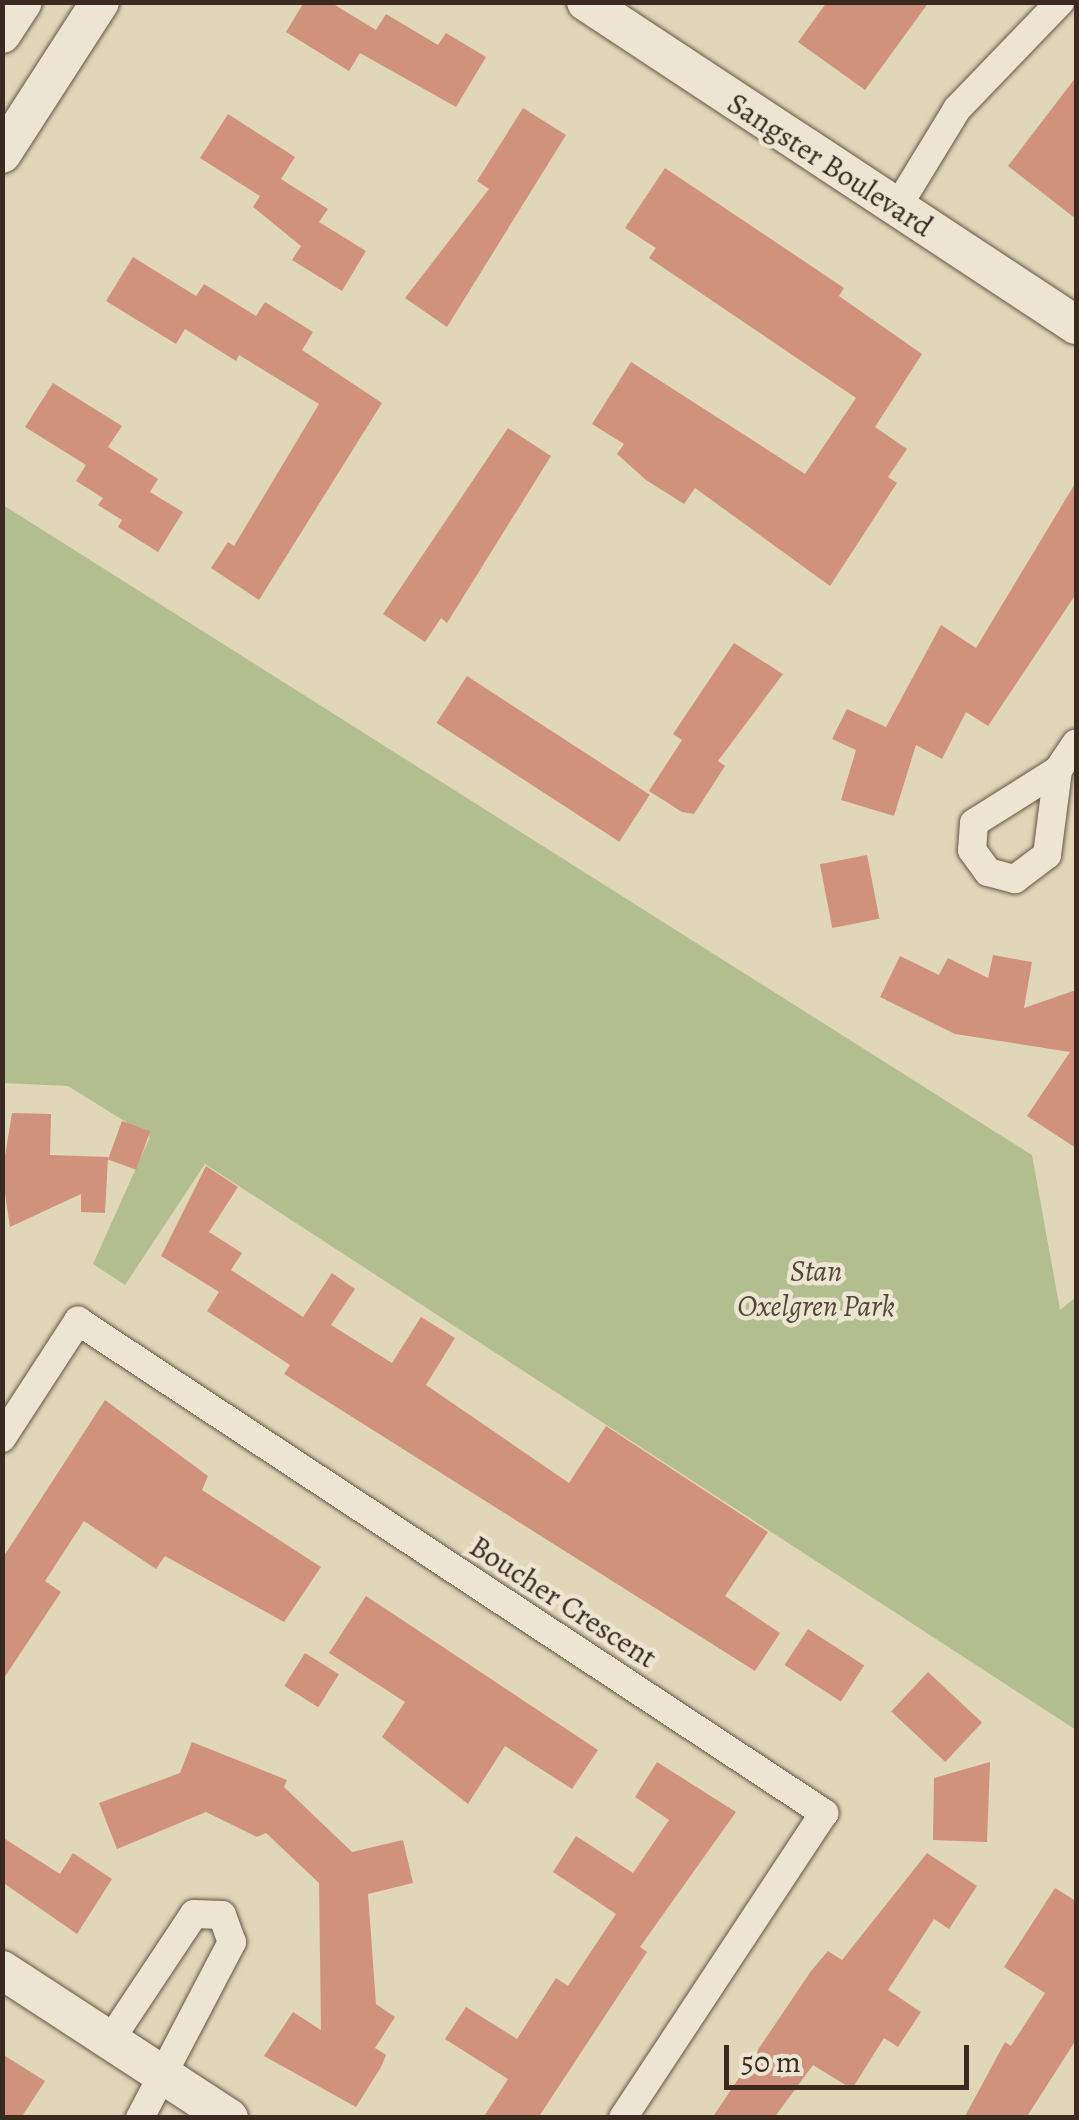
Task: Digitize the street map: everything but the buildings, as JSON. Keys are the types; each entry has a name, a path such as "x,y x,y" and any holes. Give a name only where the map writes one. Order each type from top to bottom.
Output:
{"street":[{"path":"2,34 22,2"},
{"path":"2,154 100,2"},
{"name":"Sangster Boulevard","path":"586,2 1076,326"},
{"path":"896,210 957,109 1060,2"},
{"path":"1058,770 1076,743"},
{"name":"Boucher Crescent","path":"2,1438 78,1322 824,1813 624,2118"},
{"path":"111,2039 194,1914 222,1915 232,1942 166,2078 140,2118"},
{"path":"2,1970 229,2118"}],"green space":[{"name":"Stan Oxelgren Park","path":"3,505 1032,1155 1060,1310 1076,1297 1076,1730 205,1164 125,1285 93,1264 150,1137 68,1086 3,1083"}]}
